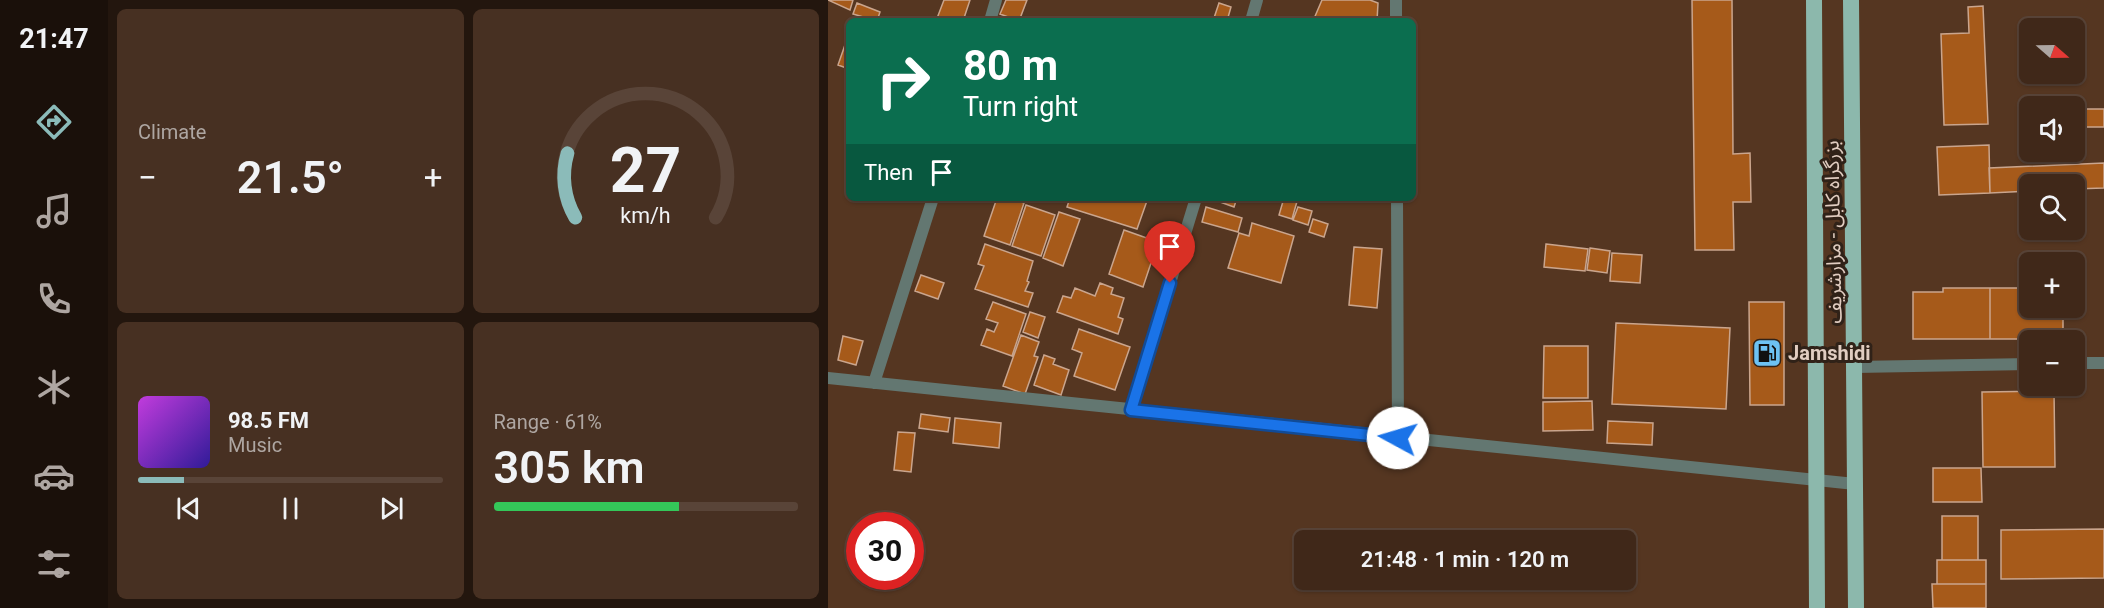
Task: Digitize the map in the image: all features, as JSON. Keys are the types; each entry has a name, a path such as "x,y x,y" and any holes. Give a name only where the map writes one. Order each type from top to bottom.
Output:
{"highway":[{"name":"بزرگراه کابل - مزارشریف","path":"1814,0 1817,608"},
{"name":"بزرگراه کابل - مزارشریف","path":"1851,0 1856,608"}],"street":[{"path":"991,18 996,0"},
{"path":"1252,18 1257,0"},
{"path":"1396,0 1396,18"},
{"path":"874,383 932,201"},
{"path":"1131,410 1195,201"},
{"path":"1397,201 1398,438"},
{"path":"2085,363 2104,363"},
{"path":"1855,367 2019,364"},
{"path":"828,378 1855,484"}],"building":[{"path":"828,0 853,0 850,10"},
{"path":"944,0 970,0 964,18 937,18"},
{"path":"1006,0 1027,0 1020,18 1011,18 1000,14"},
{"path":"1322,0 1370,0 1378,3 1377,18 1314,18"},
{"path":"1692,0 1732,0 1733,154 1750,153 1751,202 1733,202 1734,250 1695,250"},
{"path":"857,3 880,12 878,18 853,14"},
{"path":"1219,3 1231,7 1228,18 1214,18"},
{"path":"1983,6 1988,124 1944,125 1941,34 1969,33 1968,7"},
{"path":"846,42 846,68 838,65"},
{"path":"2085,109 2104,109 2104,127 2085,127"},
{"path":"1989,145 1990,193 1939,195 1937,147"},
{"path":"2104,163 2104,188 2085,189 2085,174 2019,174 2019,192 1990,193 1989,168"},
{"path":"996,201 1024,203 1010,245 984,236"},
{"path":"1069,201 1147,201 1137,229 1067,207"},
{"path":"1217,201 1236,201 1234,207"},
{"path":"1283,201 1297,201 1292,219 1279,215"},
{"path":"1026,205 1055,215 1041,256 1012,246"},
{"path":"1206,207 1242,218 1238,232 1202,222"},
{"path":"1298,207 1312,211 1308,225 1293,220"},
{"path":"1059,212 1080,219 1063,266 1043,258"},
{"path":"1313,219 1328,224 1324,237 1309,232"},
{"path":"1252,223 1294,236 1281,283 1228,268 1239,233 1249,236"},
{"path":"1124,230 1158,242 1143,287 1109,274"},
{"path":"985,244 1033,261 1025,291 1033,293 1028,307 975,289 984,266 978,264"},
{"path":"1546,244 1588,249 1585,271 1544,267"},
{"path":"1354,247 1382,249 1377,308 1349,305"},
{"path":"1590,248 1610,251 1607,273 1587,270"},
{"path":"1612,253 1642,255 1640,283 1610,281"},
{"path":"921,275 944,283 938,299 915,291"},
{"path":"1100,283 1113,288 1111,294 1124,298 1118,317 1123,319 1118,334 1057,312 1063,296 1071,298 1075,288 1095,296"},
{"path":"1943,288 1990,288 1990,339 1913,339 1913,292 1943,292"},
{"path":"1990,288 2019,288 2019,318 2063,318 2063,330 2019,330 2019,339 1990,339"},
{"path":"993,302 1026,314 1012,356 981,345 987,329 994,332 998,323 986,319"},
{"name":"Jamshidi","path":"1749,302 1784,302 1784,405 1750,405"},
{"path":"1030,312 1045,317 1038,338 1023,332"},
{"path":"1616,323 1730,328 1726,409 1612,404"},
{"path":"1079,329 1130,347 1115,390 1074,376 1082,353 1072,349"},
{"path":"1021,335 1039,342 1034,356 1038,357 1025,394 1003,386"},
{"path":"843,336 863,341 856,365 838,360"},
{"path":"1544,346 1588,346 1588,398 1543,398"},
{"path":"1044,355 1055,359 1053,364 1069,370 1061,395 1034,385"},
{"path":"2019,391 2019,396 2054,396 2055,467 1983,467 1982,392"},
{"path":"1592,401 1593,430 1543,431 1543,402"},
{"path":"921,414 950,418 948,432 919,428"},
{"path":"955,418 1001,423 999,448 953,443"},
{"path":"1608,421 1653,423 1652,445 1607,443"},
{"path":"898,432 915,433 911,472 894,470"},
{"path":"1933,468 1981,468 1982,502 1933,502"},
{"path":"1942,516 1978,516 1978,560 1942,560"},
{"path":"2104,529 2104,578 2001,579 2001,530"},
{"path":"1937,560 1986,560 1986,584 1937,584"},
{"path":"1932,584 1986,584 1986,608 1933,608"}],"place":[{"name":"Jamshidi","path":"1767,353"}],"route":[{"path":"1170,283 1131,410 1398,438"}]}
